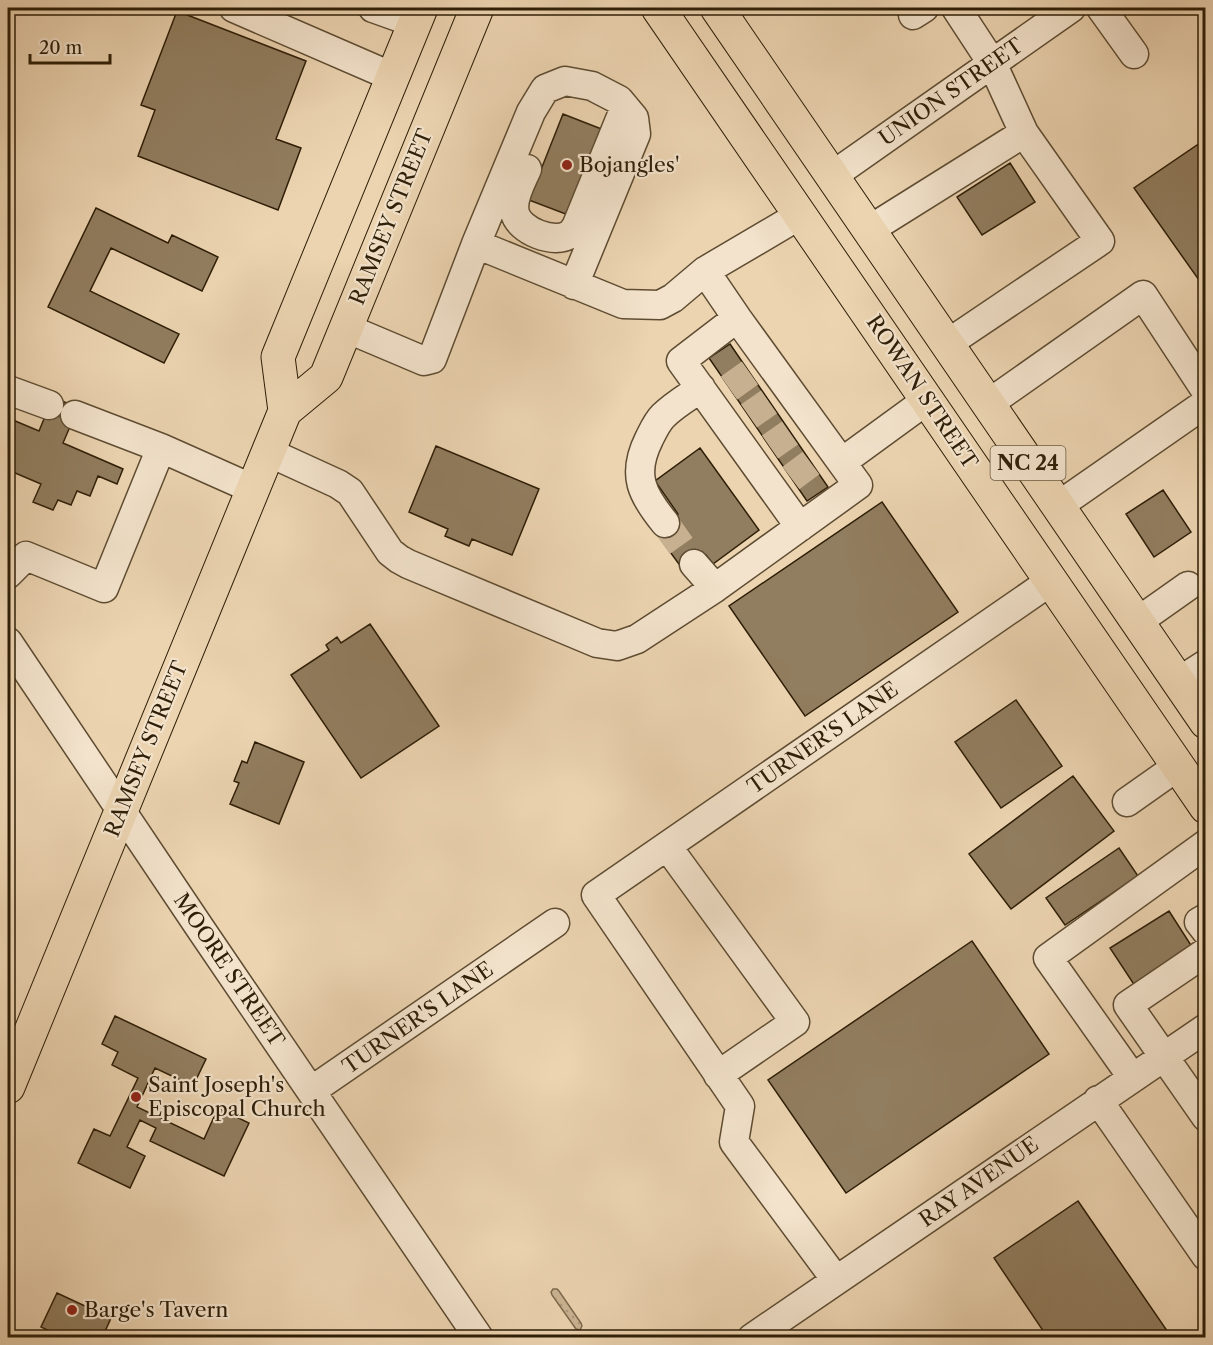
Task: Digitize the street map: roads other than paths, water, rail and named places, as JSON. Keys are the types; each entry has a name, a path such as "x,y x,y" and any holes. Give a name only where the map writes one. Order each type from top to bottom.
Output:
{"main road":[{"name":"RAMSEY STREET","path":"9,1080 285,411 326,377 477,8"},
{"name":"ROWAN STREET","path":"658,8 1206,807"},
{"name":"NC 24","path":"717,8 1206,722"},
{"name":"RAMSEY STREET","path":"285,411 278,357 418,15"}],"street":[{"path":"234,8 393,77"},
{"path":"373,8 418,15"},
{"path":"947,344 1100,241 1024,133 992,63 956,8"},
{"name":"UNION STREET","path":"832,176 1071,8"},
{"path":"1101,8 1134,54"},
{"path":"346,328 424,361 432,359 476,244 531,112 545,90 565,81 592,86 619,100 634,118 636,134 574,285"},
{"path":"565,81 515,199 514,212 519,223 531,232 546,237 560,238 570,234 576,227 624,107"},
{"path":"869,230 1024,133"},
{"path":"476,244 623,304 660,305 673,298 705,271 800,215"},
{"path":"268,452 338,484 350,492 390,552 399,559 597,643 617,645 636,639 715,588 858,485 810,468 781,439 759,409 732,382 737,318 705,271"},
{"path":"988,404 1143,295 1206,391"},
{"path":"737,318 681,361 732,382 759,409 781,439 810,468"},
{"path":"665,523 650,505 640,483 640,465 646,444 662,417 732,382"},
{"path":"8,390 161,448 253,489"},
{"path":"810,468 927,400"},
{"path":"1058,506 1206,403"},
{"path":"8,574 26,556 104,588 161,448"},
{"path":"800,527 810,468"},
{"path":"694,564 715,588"},
{"name":"TURNER'S LANE","path":"718,1075 596,896 1051,581"},
{"path":"1137,622 1188,586"},
{"name":"MOORE STREET","path":"8,642 479,1338"},
{"path":"1178,682 1206,664"},
{"path":"1128,802 1178,766"},
{"path":"1132,1077 1048,958 1206,844"},
{"path":"667,846 795,1022 718,1075 740,1106 734,1142 836,1280"},
{"path":"1206,918 1199,922 1206,931"},
{"name":"TURNER'S LANE","path":"311,1091 555,923"},
{"path":"1201,1101 1163,1056 1128,1005 1206,952"},
{"name":"RAY AVENUE","path":"752,1338 1206,1028"},
{"path":"1098,1100 1206,1256"}],"tunnel":[{"path":"729,388 750,373"},
{"path":"749,416 769,402"},
{"path":"770,447 790,433"},
{"path":"791,478 811,463"},
{"path":"665,523 694,564"}],"place":[{"name":"Bojangles'","path":"567,165"},
{"name":"Saint Joseph's Episcopal Church","path":"136,1097"},
{"name":"Barge's Tavern","path":"72,1310"}]}
